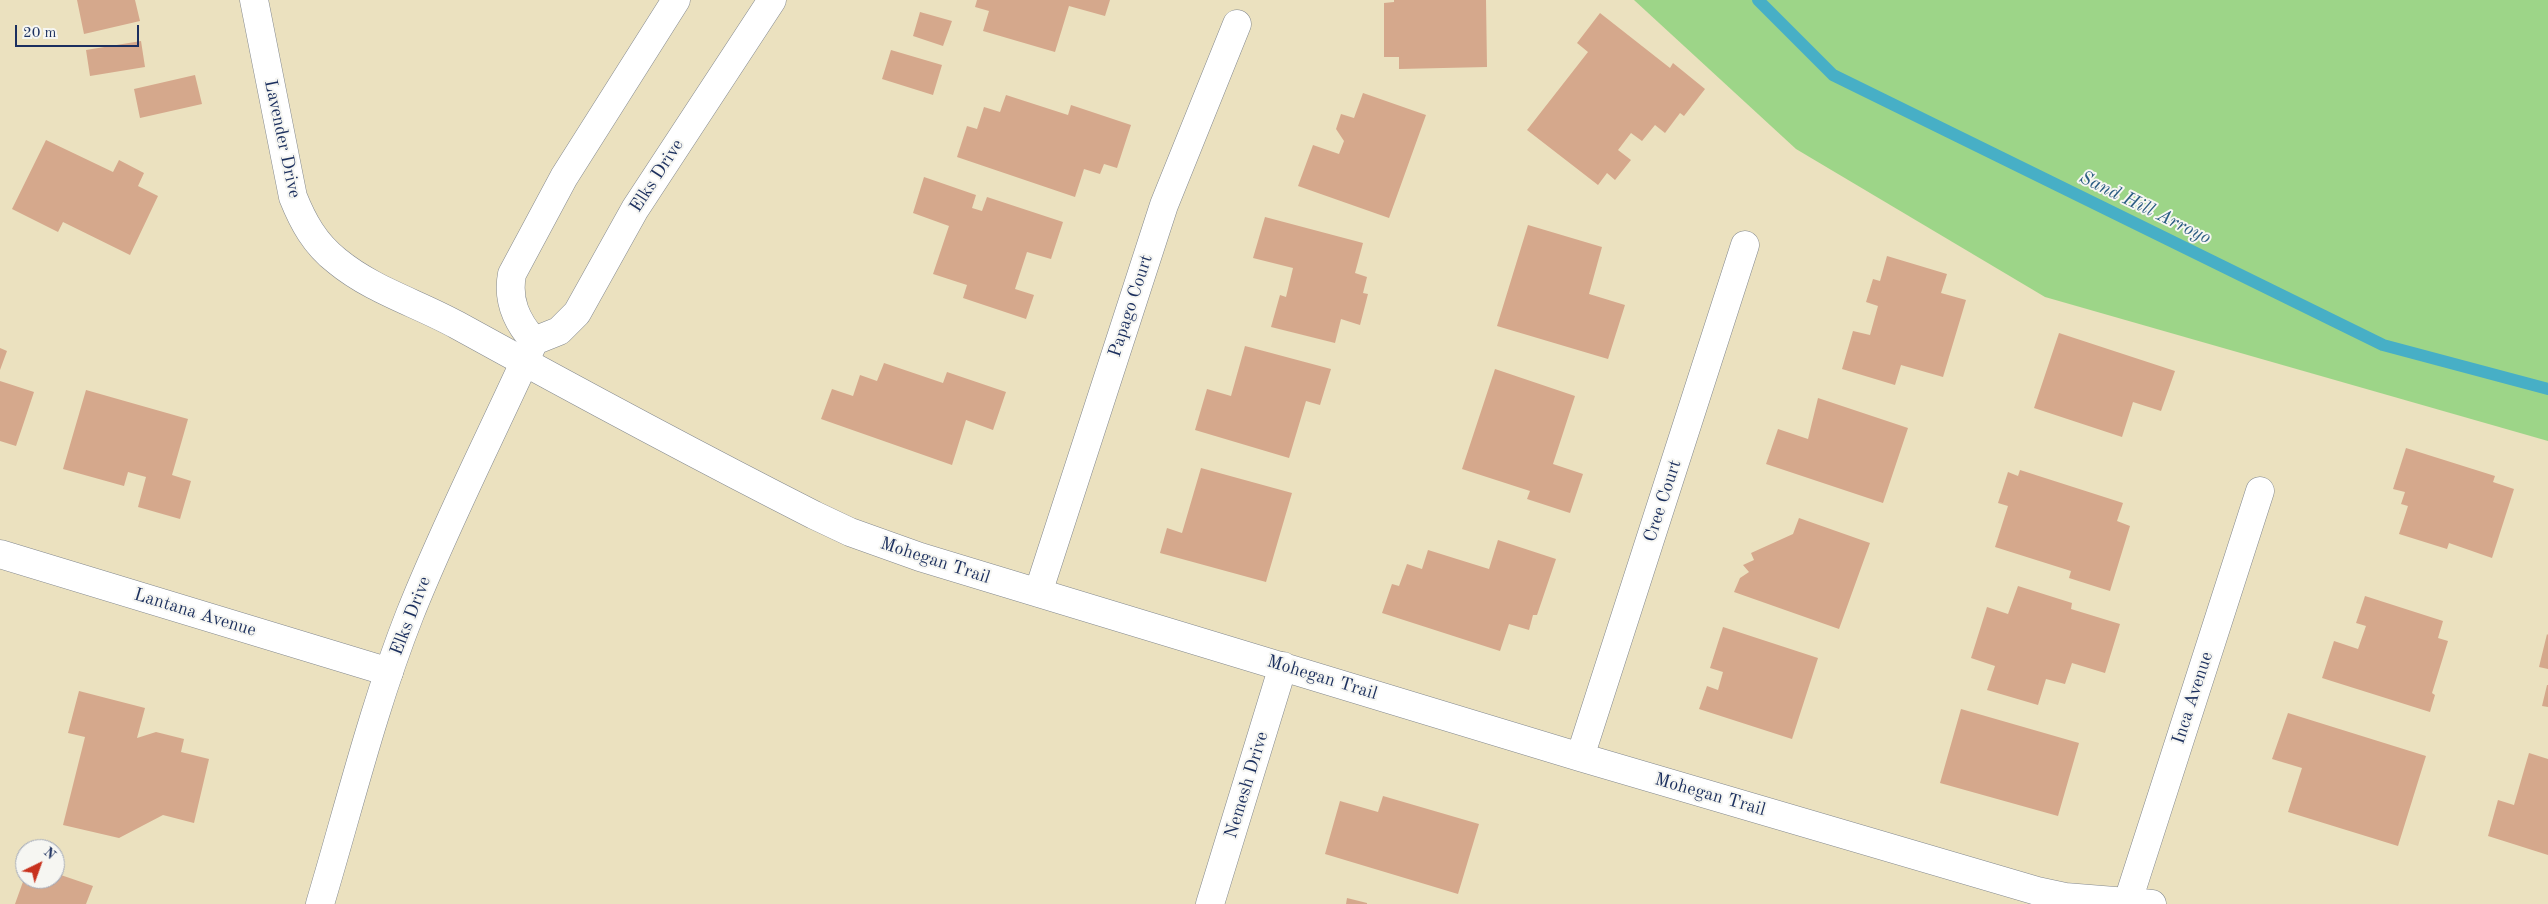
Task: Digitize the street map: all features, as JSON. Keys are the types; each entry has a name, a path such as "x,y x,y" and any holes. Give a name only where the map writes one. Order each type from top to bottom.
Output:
{"street":[{"name":"Lavender Drive","path":"254,0 293,196 302,218 315,240 357,276 435,313 529,352"},
{"path":"529,352 512,303 509,288 512,274 564,177 676,0"},
{"name":"Elks Drive","path":"320,904 389,672 438,547 529,352 559,331 577,314 635,209 772,0"},
{"name":"Papago Court","path":"1038,593 1164,205 1237,24"},
{"name":"Cree Court","path":"1580,757 1745,245"},
{"name":"Mohegan Trail","path":"529,352 776,496 850,532 920,557 1580,757 2036,890 2065,897 2136,904"},
{"name":"Inca Avenue","path":"2136,904 2260,491"},
{"name":"Lantana Avenue","path":"0,554 389,672"},
{"name":"Nemesh Drive","path":"1210,904 1283,666"}],"green space":[{"path":"1634,0 2548,0 2548,441 2045,297 1796,149"}],"building":[{"path":"77,0 135,0 140,21 84,34"},
{"path":"977,0 1110,0 1105,16 1069,6 1055,52 983,31 989,11 975,7"},
{"path":"1394,0 1486,0 1487,67 1399,69 1399,57 1384,57 1384,3 1394,2"},
{"path":"920,12 952,21 943,46 913,36"},
{"path":"1600,13 1670,68 1673,63 1705,89 1684,116 1680,113 1665,133 1655,125 1642,141 1631,133 1618,150 1631,160 1615,180 1607,173 1598,185 1527,130 1588,52 1577,43"},
{"path":"141,41 145,67 90,76 86,50"},
{"path":"891,50 942,65 933,95 882,79"},
{"path":"195,75 202,104 140,118 134,89"},
{"path":"1363,93 1426,115 1389,218 1298,186 1313,145 1339,154 1344,141 1336,129 1341,114 1354,118"},
{"path":"1006,95 1068,115 1071,105 1131,125 1117,168 1104,164 1100,174 1084,169 1075,197 957,157 967,126 977,129 984,107 1000,112"},
{"path":"46,140 113,172 119,160 144,173 138,186 158,196 130,255 63,222 58,232 12,209"},
{"path":"924,177 976,195 972,208 982,211 987,197 1063,222 1051,259 1027,252 1015,289 1034,295 1026,319 963,298 967,285 933,274 949,226 913,213"},
{"path":"1265,217 1363,243 1355,273 1367,277 1363,293 1368,294 1360,325 1341,319 1335,343 1271,327 1280,295 1286,297 1293,268 1253,258"},
{"path":"1528,225 1602,247 1589,294 1625,305 1608,359 1497,326"},
{"path":"1887,256 1947,274 1941,293 1966,300 1943,377 1901,365 1895,385 1842,369 1853,331 1870,335 1878,306 1866,302 1873,279 1880,281"},
{"path":"2059,333 2175,371 2161,411 2133,402 2122,437 2034,408"},
{"path":"1245,346 1331,369 1320,405 1306,401 1289,458 1195,430 1207,389 1231,396"},
{"path":"0,348 7,351 0,370"},
{"path":"884,363 943,383 947,372 1006,392 993,430 966,420 952,465 821,419 832,389 853,396 860,375 877,381"},
{"path":"1495,369 1575,396 1553,464 1583,474 1570,513 1527,499 1530,491 1462,469"},
{"path":"0,381 34,392 16,446 0,441"},
{"path":"86,390 188,419 172,475 191,481 180,519 138,507 146,477 128,472 124,486 63,469"},
{"path":"1818,398 1908,428 1883,503 1766,464 1778,429 1808,439"},
{"path":"2406,448 2495,476 2493,482 2514,489 2492,558 2449,543 2447,549 2399,534 2408,506 2401,504 2405,492 2393,489"},
{"path":"1201,468 1292,493 1266,582 1160,553 1167,528 1182,533"},
{"path":"2020,470 2123,503 2117,521 2130,526 2110,591 2069,578 2071,571 1995,547 2008,506 1998,503 2008,472 2018,476"},
{"path":"1799,518 1870,543 1839,629 1734,592 1740,578 1749,572 1743,565 1754,560 1751,553 1793,534"},
{"path":"1498,540 1556,559 1537,615 1533,615 1529,630 1509,624 1500,651 1382,613 1392,584 1399,586 1407,564 1422,569 1428,550 1489,569"},
{"path":"2018,586 2072,603 2071,609 2120,624 2105,673 2072,663 2065,684 2046,679 2038,705 1987,690 1995,666 1971,658 1987,607 2008,614"},
{"path":"2365,596 2443,621 2438,638 2448,641 2432,693 2435,695 2430,712 2322,678 2334,641 2358,649 2366,626 2356,623"},
{"path":"1723,627 1818,658 1792,739 1699,709 1707,686 1718,690 1723,672 1710,668"},
{"path":"2548,635 2548,669 2539,667"},
{"path":"2548,685 2548,707 2542,706"},
{"path":"79,691 145,708 137,738 156,732 184,739 181,752 209,759 194,823 163,815 119,838 63,825 85,737 68,733"},
{"path":"1961,709 2079,743 2058,816 1940,783"},
{"path":"2288,713 2426,756 2398,846 2288,812 2302,768 2272,759"},
{"path":"2529,753 2548,759 2548,855 2488,836 2498,800 2514,805"},
{"path":"1383,796 1479,824 1458,894 1325,854 1340,801 1378,812"},
{"path":"65,876 93,886 86,904 15,904 20,889 65,889"},
{"path":"1347,898 1367,903 1367,904 1346,904"}],"waterway":[{"name":"Sand Hill Arroyo","path":"1758,0 1833,75 2383,345 2548,389"}]}
